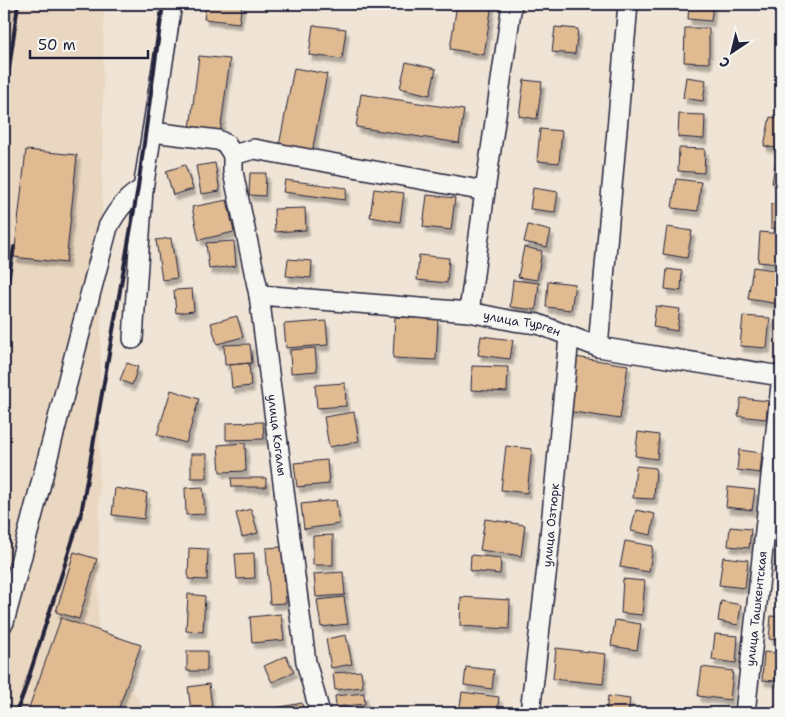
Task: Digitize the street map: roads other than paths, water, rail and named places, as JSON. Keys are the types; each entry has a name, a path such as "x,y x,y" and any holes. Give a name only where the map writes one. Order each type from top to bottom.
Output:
{"street":[{"path":"134,339 143,190 172,4"},
{"path":"469,312 512,4"},
{"path":"598,347 628,4"},
{"path":"152,132 218,140 226,144 233,156 254,149 485,190"},
{"name":"улица Когалы","path":"233,156 233,172 259,295 306,662 320,713"},
{"path":"4,622 35,512 53,432 108,227 125,202 137,192 143,190"},
{"name":"улица Турген","path":"259,295 469,312 538,324 598,347 781,376"},
{"name":"улица Озтюрк","path":"530,713 547,567 569,337"},
{"name":"улица Ташкентская","path":"745,713 781,385"}],"railway":[{"path":"4,105 18,4"},
{"path":"16,713 81,514 138,187 163,4"},
{"path":"4,303 14,247"}]}
